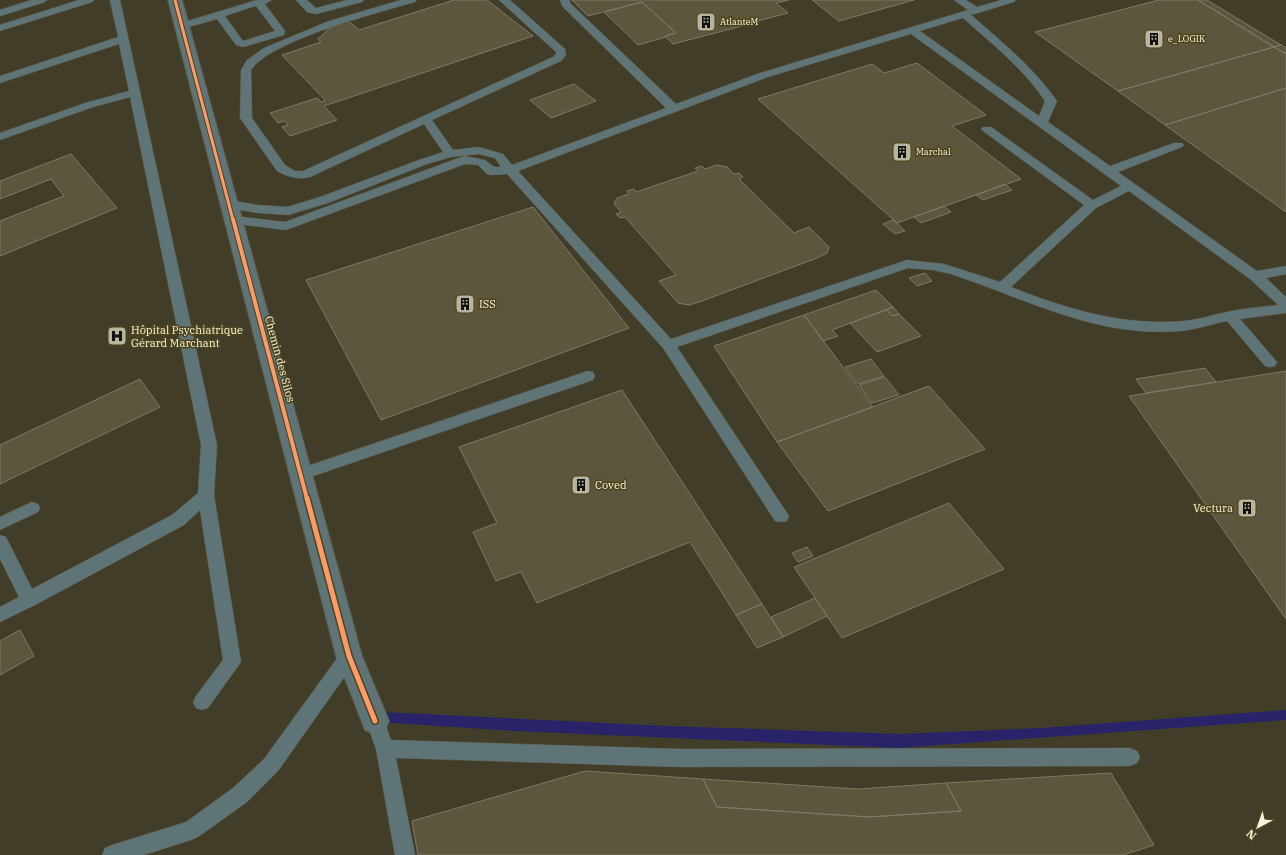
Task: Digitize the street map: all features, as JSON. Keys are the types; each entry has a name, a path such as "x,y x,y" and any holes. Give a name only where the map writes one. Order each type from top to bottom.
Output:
{"street":[{"name":"Chemin des Silos","path":"175,0 302,474 349,656 375,721"}],"lane":[{"path":"0,13 42,0"},
{"path":"0,28 89,0"},
{"path":"115,0 209,445 206,495 232,662 202,702"},
{"path":"302,0 311,10 316,11 358,0"},
{"path":"412,0 333,24 268,50 251,62 246,70 245,112 250,124 281,168 289,174 297,176 306,174 549,64 561,55 561,51 504,0"},
{"path":"565,0 565,4 674,108"},
{"path":"959,0 976,11"},
{"path":"232,212 286,226 464,160 481,162 491,171 510,170 764,74 1011,0"},
{"path":"182,26 219,15 239,4 263,1 280,33 243,44 240,43 219,15"},
{"path":"964,14 1013,57 1043,88 1051,101 1042,123"},
{"path":"912,30 1256,276 1286,304"},
{"path":"0,80 123,39"},
{"path":"0,137 89,105 134,94"},
{"path":"426,119 450,154"},
{"path":"987,129 1092,205"},
{"path":"1110,171 1178,145"},
{"path":"232,212 258,209 288,211 324,200 423,162 450,154 478,150 499,156 510,170 650,323 668,345 781,516"},
{"path":"1002,288 1092,205 1130,186"},
{"path":"668,345 907,264 926,263 945,267 1051,308 1087,319 1118,325 1150,327 1182,326 1230,316 1286,308"},
{"path":"1256,276 1286,270"},
{"path":"1230,316 1270,362"},
{"path":"302,474 588,376"},
{"path":"0,615 178,520 206,495"},
{"path":"0,524 32,508"},
{"path":"0,542 29,600"},
{"path":"112,855 191,830 240,795 271,765 349,656"},
{"path":"375,721 385,750 405,855"},
{"path":"385,750 680,758 1130,757"}],"shaded area":[{"path":"1286,710 1286,720 898,748 514,731 365,721 362,711 667,726 899,734 1041,728"}],"building":[{"path":"454,0 487,0 533,36 324,106 337,120 290,136 282,127 288,125 284,121 278,123 270,113 317,98 321,102 325,100 282,55 321,42 318,39 334,24 347,20 359,30"},
{"name":"AtlanteM","path":"572,0 789,0 776,3 788,13 754,22 744,23 746,25 673,44 665,36 676,33 642,2 588,16"},
{"path":"812,0 914,0 839,21"},
{"name":"e_LOGIK","path":"1159,0 1198,0 1274,47 1118,91 1035,32"},
{"path":"1198,0 1207,0 1281,45 1274,47"},
{"path":"642,2 676,33 638,45 604,12"},
{"path":"1281,45 1286,48 1286,54 1274,47"},
{"path":"1274,47 1286,54 1286,88 1165,125 1118,91"},
{"name":"Marchal","path":"917,63 986,115 952,126 1021,179 897,223 758,99 872,64 884,73"},
{"path":"574,84 596,101 551,118 530,100"},
{"path":"1286,88 1286,212 1165,125"},
{"path":"71,154 117,208 0,256 0,221 64,196 51,179 0,199 0,181"},
{"path":"717,165 727,167 734,174 739,173 743,177 739,179 794,233 809,227 829,247 827,253 817,258 702,301 689,305 678,303 659,281 676,275 625,217 620,218 616,214 621,212 614,204 617,198 629,194 627,191 634,189 636,192 698,171 695,168 702,166 705,169"},
{"path":"1005,184 1012,190 983,200 976,195"},
{"path":"944,206 951,212 921,223 914,217"},
{"name":"ISS","path":"533,207 629,328 381,420 306,280"},
{"path":"893,220 905,231 895,234 883,224"},
{"path":"925,273 932,281 917,286 909,278"},
{"path":"876,290 893,307 832,330 838,336 823,341 804,315"},
{"path":"893,307 899,314 892,316 887,310"},
{"path":"887,310 892,316 899,314 921,336 877,352 850,323"},
{"path":"804,315 873,407 777,442 714,346"},
{"path":"871,359 884,376 858,384 845,367"},
{"path":"1205,368 1216,382 1146,393 1136,379"},
{"name":"Vectura","path":"1286,371 1286,619 1129,396"},
{"path":"885,377 899,395 872,403 859,385"},
{"path":"140,379 160,407 0,484 0,445"},
{"path":"929,386 985,449 828,511 777,442"},
{"name":"Coved","path":"622,390 762,604 736,615 690,542 537,603 521,572 496,581 473,532 497,523 459,447"},
{"path":"949,503 1004,569 842,638 794,567"},
{"path":"807,547 813,556 798,562 792,553"},
{"path":"815,598 827,616 783,637 771,617"},
{"path":"762,604 783,637 757,648 736,615"},
{"path":"20,630 34,656 0,675 0,641"},
{"path":"585,771 703,779 717,807 869,817 961,811 946,783 1111,773 1154,845 1123,855 418,855 412,821"},
{"path":"703,779 858,789 946,783 961,811 869,817 717,807"}],"cycle path":[{"path":"175,0 349,656 375,721"}],"place":[{"name":"AtlanteM","path":"706,22"},
{"name":"e_LOGIK","path":"1154,39"},
{"name":"Marchal","path":"902,152"},
{"name":"ISS","path":"465,304"},
{"name":"Hôpital Psychiatrique Gérard Marchant","path":"117,336"},
{"name":"Coved","path":"581,485"},
{"name":"Vectura","path":"1247,508"}]}
